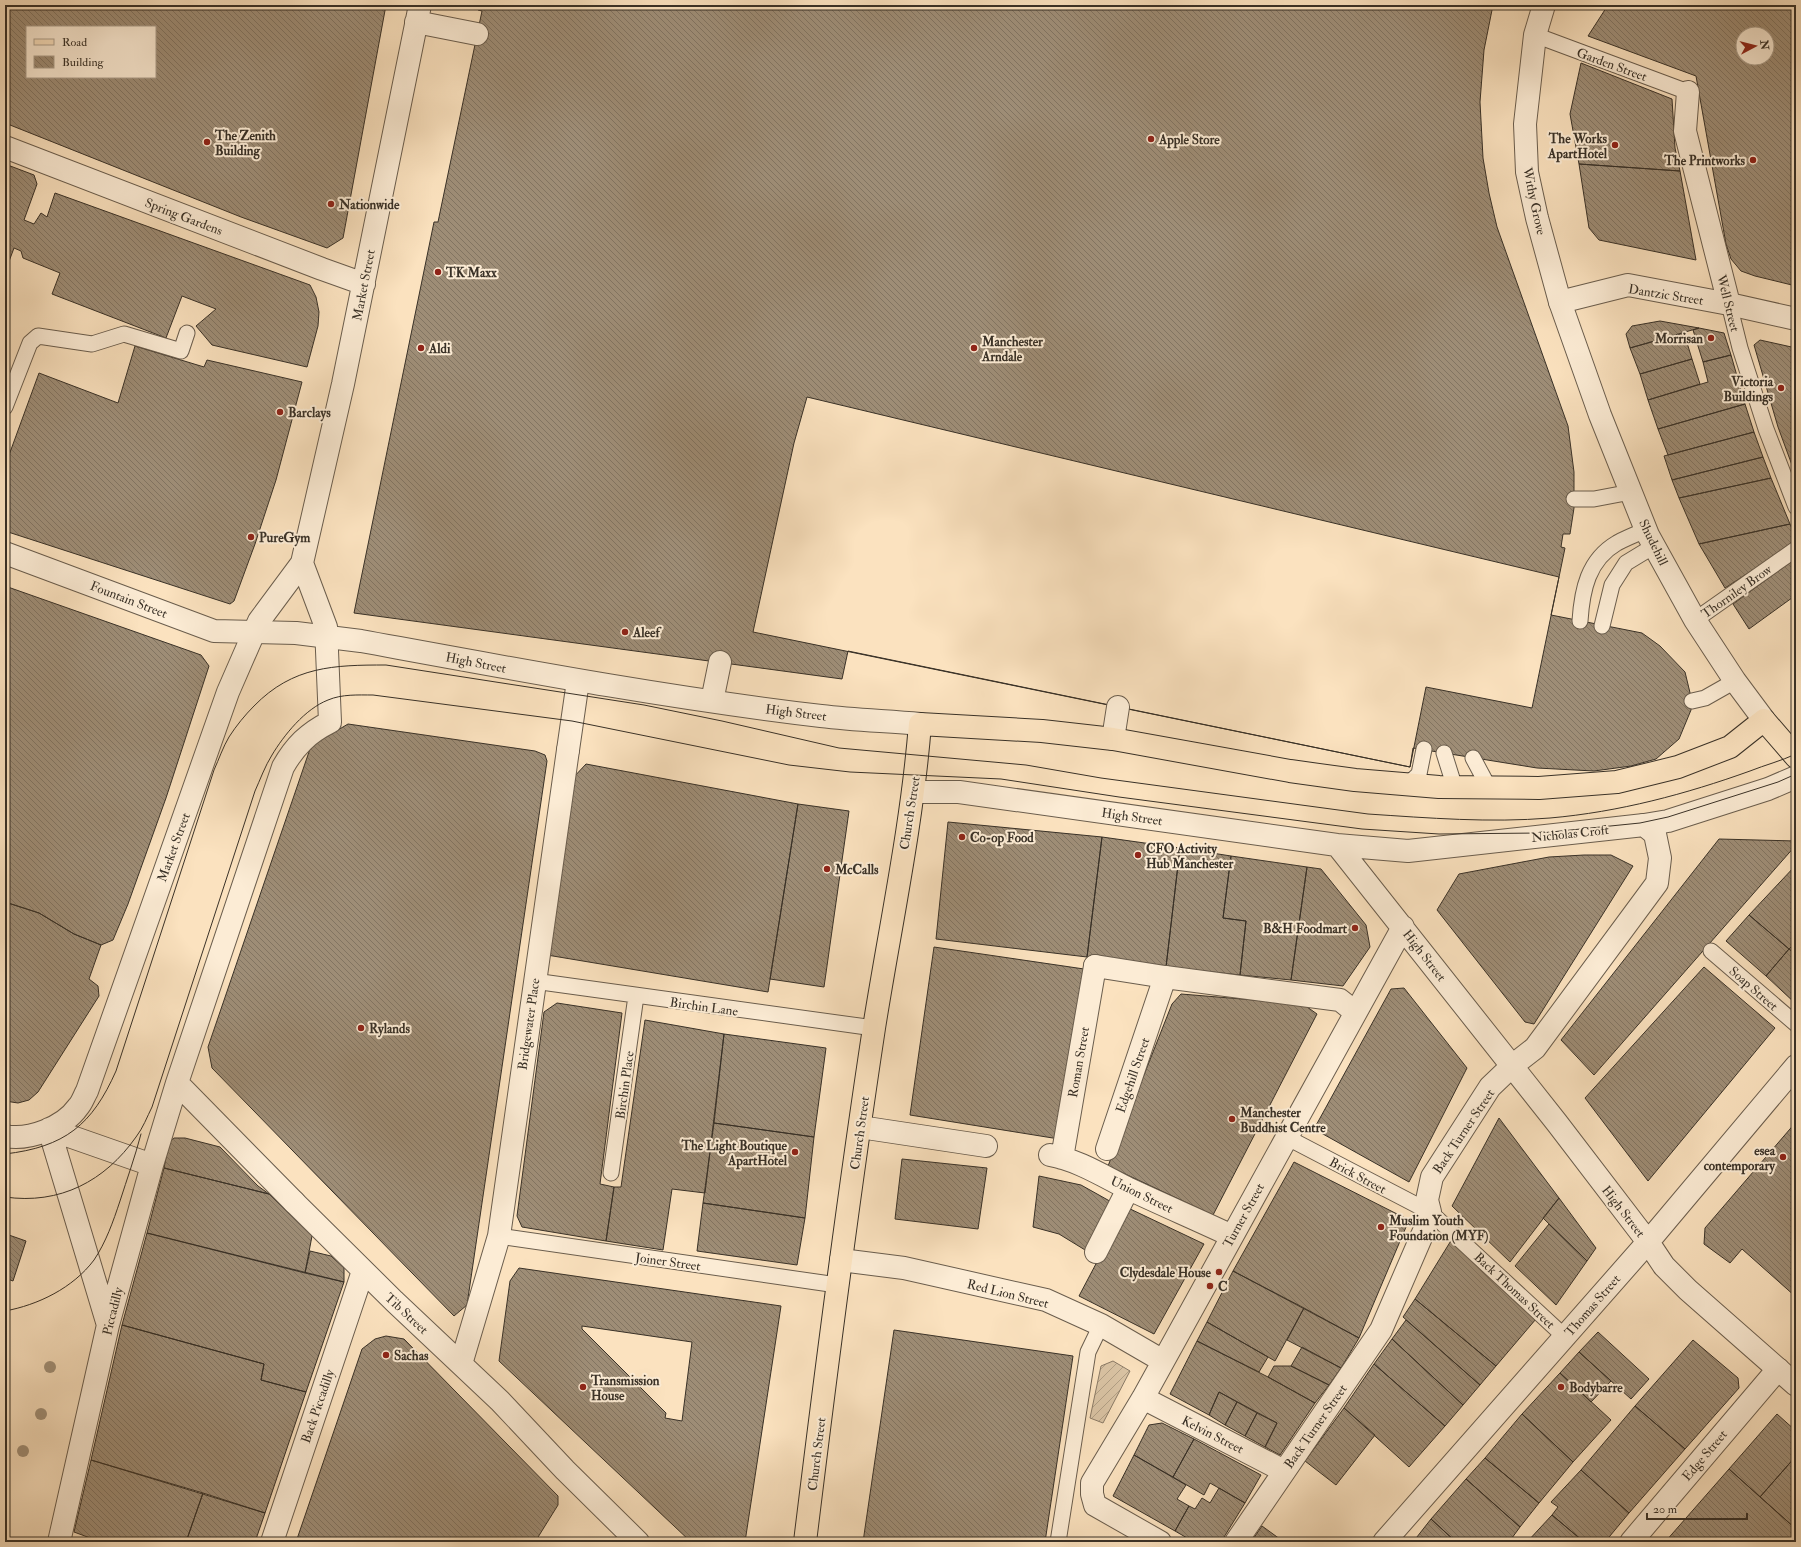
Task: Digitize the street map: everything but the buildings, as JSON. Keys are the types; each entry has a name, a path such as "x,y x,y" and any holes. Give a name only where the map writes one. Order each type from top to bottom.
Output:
{"main road":[{"name":"Shudehill","path":"1764,720 1796,757"},
{"path":"1407,785 1455,788 1539,788 1617,782 1671,769 1730,747 1764,720"},
{"name":"High Street","path":"920,724 1042,731 1113,739 1290,771 1407,785"},
{"name":"Church Street","path":"805,1542 837,1285 874,1028 913,792 920,724"}],"street":[{"name":"Withy Grove","path":"1544,5 1535,35 1525,124 1527,172 1537,218 1560,302"},
{"path":"418,13 477,34"},
{"name":"Market Street","path":"5,1136 29,1136 48,1129 65,1120 78,1108 87,1091 228,692 259,621 302,563 343,384 418,13"},
{"name":"Well Street","path":"1688,92 1685,131 1729,304"},
{"name":"Spring Gardens","path":"5,147 33,156 364,284"},
{"name":"Dantzic Street","path":"1560,302 1628,286 1729,304 1796,319"},
{"name":"Shudehill","path":"1560,302 1600,415 1630,492 1650,538 1695,620 1735,681 1764,720"},
{"name":"Fountain Street","path":"5,553 214,632 255,633"},
{"path":"177,1084 283,767 299,743 314,731 330,722 326,627 302,563"},
{"name":"High Street","path":"255,633 296,633 327,636 362,641 578,681 712,701 823,717 920,724"},
{"path":"712,701 720,662"},
{"name":"Bridgewater Place","path":"461,1364 499,1236 534,981 578,681"},
{"path":"1113,739 1118,707"},
{"name":"Nicholas Croft","path":"1337,845 1420,850 1644,825 1668,821 1768,789 1796,777"},
{"name":"High Street","path":"913,792 959,792 1337,845 1512,1066 1648,1242 1664,1266 1688,1290 1796,1385"},
{"name":"Back Turner Street","path":"1236,1542 1381,1330 1426,1226 1430,1212 1428,1200 1432,1177 1490,1087 1512,1066 1535,1048 1657,883 1660,858 1655,834 1644,825"},
{"name":"Turner Street","path":"1160,1542 1095,1505 1092,1494 1092,1483 1143,1398 1403,927"},
{"name":"Roman Street","path":"1056,1156 1095,966 1165,977"},
{"path":"1165,977 1340,1000 1355,1012"},
{"name":"Edgehill Street","path":"1097,1172 1165,977"},
{"name":"Thomas Street","path":"1384,1542 1648,1242 1796,1066"},
{"name":"Piccadilly","path":"59,1542 108,1326 152,1165 177,1084"},
{"name":"Tib Street","path":"177,1084 363,1271 500,1401 565,1470 638,1542"},
{"path":"860,1127 986,1146"},
{"path":"48,1129 152,1165"},
{"path":"48,1129 108,1326"},
{"name":"Union Street","path":"1056,1156 1097,1172 1232,1236"},
{"path":"1096,1252 1128,1188"},
{"name":"Red Lion Street","path":"841,1260 904,1268 1046,1300 1101,1325 1163,1361"},
{"name":"Back Piccadilly","path":"272,1542 363,1271"},
{"name":"Edge Street","path":"1631,1542 1778,1369"},
{"name":"Kelvin Street","path":"1143,1398 1284,1471"}],"lane":[{"name":"Garden Street","path":"1535,35 1688,92"},
{"name":"Well Street","path":"1729,304 1740,348 1766,429 1796,508"},
{"path":"5,407 30,343 38,336 92,344 124,334 181,351 187,333"},
{"path":"1574,499 1594,499 1630,492"},
{"path":"1580,621 1582,597 1591,568 1608,549 1618,542 1650,538"},
{"path":"1602,626 1612,585 1626,562 1650,538"},
{"name":"Thorniley Brow","path":"1695,620 1796,549"},
{"path":"1692,701 1705,698 1735,681"},
{"path":"1407,785 1419,774 1424,749"},
{"path":"1444,753 1455,788"},
{"path":"1473,758 1489,788"},
{"name":"Soap Street","path":"1711,951 1796,1024"},
{"name":"Birchin Lane","path":"534,981 874,1028"},
{"name":"Birchin Place","path":"611,1173 636,996"},
{"name":"Brick Street","path":"1286,1137 1430,1212"},
{"name":"Back Thomas Street","path":"1430,1212 1565,1337"},
{"name":"Joiner Street","path":"499,1236 837,1285"},
{"path":"1058,1542 1088,1352 1101,1325"}],"shaded area":[{"path":"1113,1361 1130,1371 1103,1423 1090,1418 1101,1366"}],"tram line":[{"path":"5,1154 26,1151 44,1146 60,1139 74,1130 97,1106 116,1071 214,770 225,745 244,717 269,693 299,675 315,670 332,667 386,665 644,705 839,748 1026,765 1101,778 1368,814 1437,818 1482,820 1550,818 1627,807 1701,787 1796,754"},
{"path":"5,1197 25,1199 44,1197 62,1193 80,1186 110,1166 124,1153 138,1134 152,1107 255,791 265,768 283,739 303,716 319,704 339,697 350,695 373,695 572,721 789,765 850,772 1001,779 1119,797 1362,829 1439,834 1541,833 1640,823 1668,817 1778,782 1796,774"},
{"path":"5,1311 42,1300 54,1294 76,1279 94,1260 106,1239 112,1224 141,1134"}],"place":[{"name":"Apple Store","path":"1151,139"},
{"name":"The Zenith Building","path":"207,142"},
{"name":"The Works ApartHotel","path":"1615,145"},
{"name":"The Printworks","path":"1753,160"},
{"name":"Nationwide","path":"331,204"},
{"name":"TK Maxx","path":"438,272"},
{"name":"Morrisan","path":"1711,338"},
{"name":"Aldi","path":"421,348"},
{"name":"Manchester Arndale","path":"974,348"},
{"name":"Victoria Buildings","path":"1781,388"},
{"name":"Barclays","path":"280,412"},
{"name":"PureGym","path":"251,537"},
{"name":"Aleef","path":"625,632"},
{"name":"Co-op Food","path":"962,837"},
{"name":"CFO Activity Hub Manchester","path":"1138,855"},
{"name":"McCalls","path":"827,869"},
{"name":"B&H Foodmart","path":"1355,928"},
{"name":"Rylands","path":"361,1028"},
{"name":"Manchester Buddhist Centre","path":"1232,1119"},
{"name":"The Light Boutique ApartHotel","path":"795,1152"},
{"name":"esea contemporary","path":"1783,1157"},
{"name":"Muslim Youth Foundation (MYF)","path":"1381,1227"},
{"name":"Clydesdale House","path":"1219,1272"},
{"name":"C","path":"1210,1286"},
{"name":"Sachas","path":"386,1355"},
{"name":"Transmission House","path":"583,1387"},
{"name":"Bodybarre","path":"1561,1387"}]}
